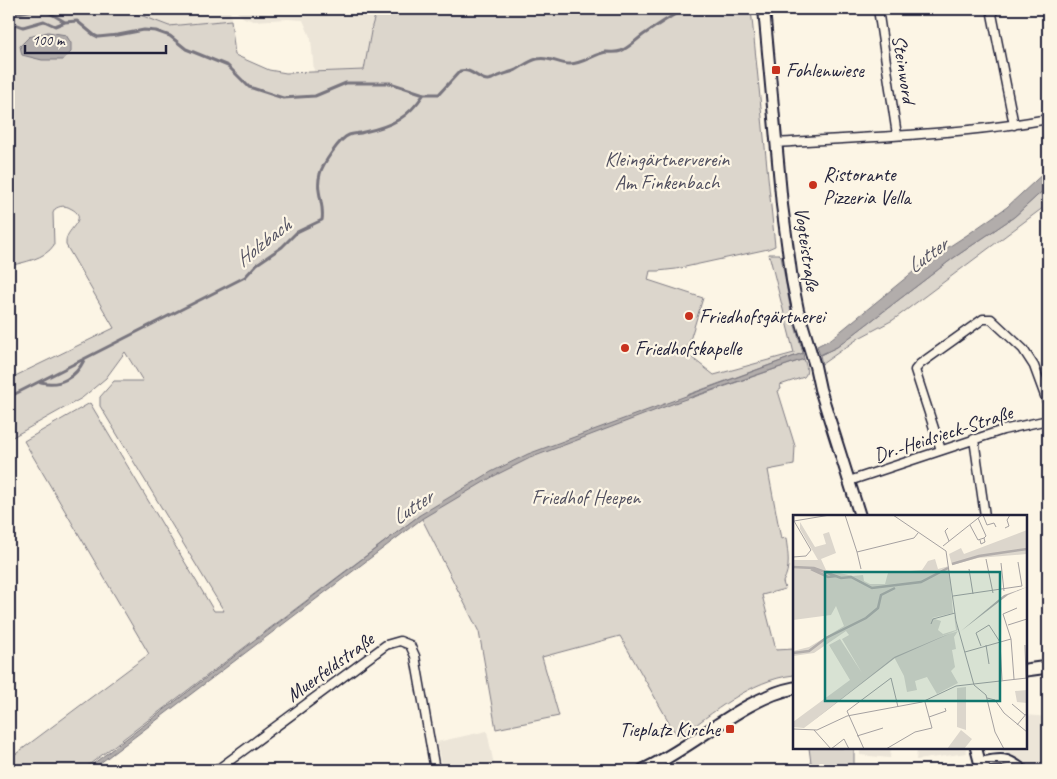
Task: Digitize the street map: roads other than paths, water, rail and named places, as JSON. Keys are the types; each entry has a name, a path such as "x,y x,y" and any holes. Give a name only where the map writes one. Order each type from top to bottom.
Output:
{"main road":[{"path":"1027,670 1048,667"},
{"path":"643,770 668,758 760,700 780,691 793,688"}],"street":[{"name":"Vogteistraße","path":"764,9 787,247 798,310 820,389 860,515"},
{"name":"Steinword","path":"878,9 897,135"},
{"path":"991,9 1014,125"},
{"path":"777,143 1014,125 1048,119"},
{"path":"941,450 914,370 983,319 991,319 1023,349 1034,366 1048,404"},
{"name":"Dr.-Heidsieck-Straße","path":"849,481 1003,430 1048,420"},
{"path":"974,439 985,515"},
{"name":"Muerfeldstraße","path":"217,770 386,645 400,641 410,645 415,656 435,770"},
{"path":"976,749 981,767 1002,759 1011,761 1022,770"}],"waterway":[{"path":"9,9 18,13 39,9"},
{"path":"43,9 65,22"},
{"path":"9,22 23,27 44,21 55,26 65,22 77,21 98,37 144,30 156,31 170,36 186,49 228,66 249,87 283,98 315,96 346,83 390,83 424,94 439,94 460,71 469,71 480,78 488,80 541,58 566,64 575,64 602,53 621,51 684,9"},
{"name":"Holzbach","path":"9,397 245,277 257,264 282,247 297,232 322,220 323,214 319,187 320,174 336,146 349,135 383,127 398,120 412,109 424,94"},
{"name":"Holzbach","path":"41,382 55,383 67,379 77,371 84,360"}],"place":[{"name":"Fohlenwiese","path":"776,70"},
{"name":"Ristorante Pizzeria Vella","path":"813,185"},
{"name":"Friedhofsgärtnerei","path":"689,316"},
{"name":"Friedhofskapelle","path":"625,348"},
{"name":"Tieplatz Kirche","path":"730,729"}],"park label":[{"name":"Kleingärtnerverein Am Finkenbach","path":"667,170"},
{"name":"Friedhof Heepen","path":"586,497"}],"water label":[{"name":"Lutter","path":"927,255"},
{"name":"Lutter","path":"412,507"}]}
